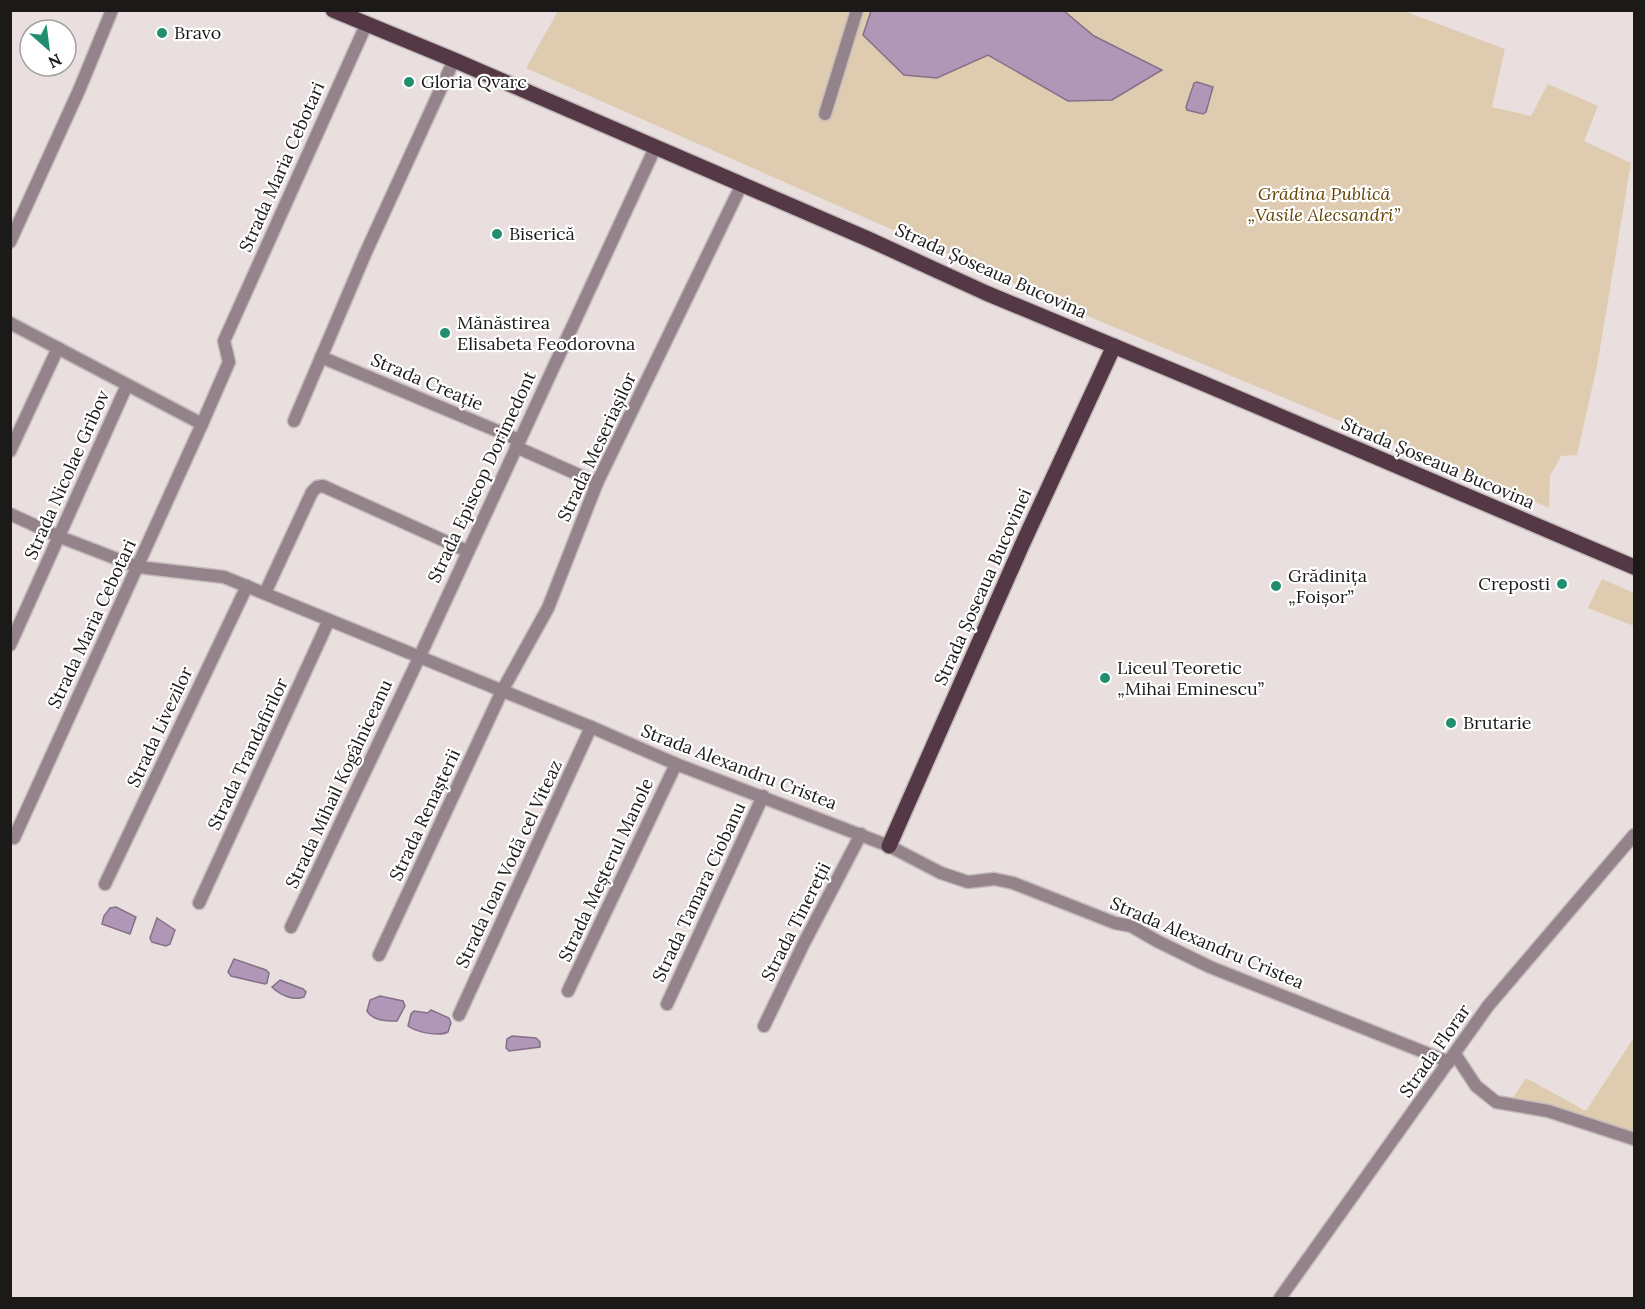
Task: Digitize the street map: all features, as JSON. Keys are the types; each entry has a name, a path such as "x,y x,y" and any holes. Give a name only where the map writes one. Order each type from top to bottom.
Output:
{"main road":[{"name":"Strada Șoseaua Bucovina","path":"333,10 868,239 986,293 1635,567"},
{"name":"Strada Șoseaua Bucovinei","path":"890,846 1022,545 1114,346"}],"street":[{"path":"11,239 80,88 112,10"},
{"path":"825,114 857,10"},
{"name":"Strada Maria Cebotari","path":"14,838 229,362 224,341 366,25"},
{"path":"294,421 366,252 454,60"},
{"name":"Strada Episcop Dorimedont","path":"419,658 655,148"},
{"name":"Strada Meseriașilor","path":"502,691 548,608 597,483 741,186"},
{"path":"10,323 202,424"},
{"path":"10,452 58,348"},
{"name":"Strada Creație","path":"321,357 518,444 597,483"},
{"name":"Strada Nicolae Gribov","path":"10,645 127,385"},
{"path":"265,593 312,492 317,487 323,486 467,551"},
{"name":"Strada Alexandru Cristea","path":"10,514 60,537 138,567 224,577 676,764 861,834 890,846 941,873 968,882 994,879 1013,883 1115,923 1131,926 1210,967 1452,1058"},
{"name":"Strada Livezilor","path":"105,884 247,586"},
{"name":"Strada Trandafirilor","path":"199,903 329,620"},
{"name":"Strada Mihail Kogâlniceanu","path":"291,927 419,658"},
{"name":"Strada Renașterii","path":"379,955 502,691"},
{"name":"Strada Ioan Vodă cel Viteaz","path":"459,1015 591,727"},
{"name":"Strada Meșterul Manole","path":"568,991 676,764"},
{"name":"Strada Tamara Ciobanu","path":"667,1004 763,796"},
{"name":"Strada Tinereții","path":"764,1026 861,834"},
{"name":"Strada Florar","path":"1280,1299 1488,1006 1634,835"},
{"path":"1452,1058 1476,1086 1496,1102 1548,1111 1635,1139"}],"green space":[{"name":"Grădina Publică „Vasile Alecsandri”","path":"558,11 1404,11 1505,49 1492,107 1531,116 1548,84 1598,106 1584,141 1631,163 1597,366 1577,455 1561,456 1550,476 1549,508 1097,320 526,68"},
{"path":"1602,579 1634,593 1634,626 1588,608"},
{"path":"1634,1037 1634,1136 1510,1102 1526,1078 1586,1111"}],"shaded area":[{"path":"871,11 1064,11 1094,36 1162,70 1112,100 1068,101 988,55 937,78 904,75 863,35"},
{"path":"1194,83 1213,87 1206,112 1203,114 1187,110 1186,107"},
{"path":"116,907 136,917 130,934 102,924 110,908"},
{"path":"157,918 175,930 170,944 166,946 152,942 150,938"},
{"path":"234,959 266,970 269,973 267,983 231,976 228,972"},
{"path":"280,980 303,989 306,992 304,997 291,998 279,993 272,987"},
{"path":"380,996 403,1001 405,1006 397,1021 376,1019 367,1011 370,1000"},
{"path":"431,1010 449,1018 451,1023 448,1032 428,1033 408,1026 414,1011 428,1013"},
{"path":"512,1036 536,1038 540,1042 540,1047 509,1051 506,1048 507,1039"}],"place":[{"name":"Bravo","path":"162,33"},
{"name":"Gloria Qvarc","path":"409,82"},
{"name":"Biserică","path":"497,234"},
{"name":"Mănăstirea Elisabeta Feodorovna","path":"445,333"},
{"name":"Creposti","path":"1562,584"},
{"name":"Grădinița „Foișor”","path":"1276,586"},
{"name":"Liceul Teoretic „Mihai Eminescu”","path":"1105,678"},
{"name":"Brutarie","path":"1451,723"}]}
